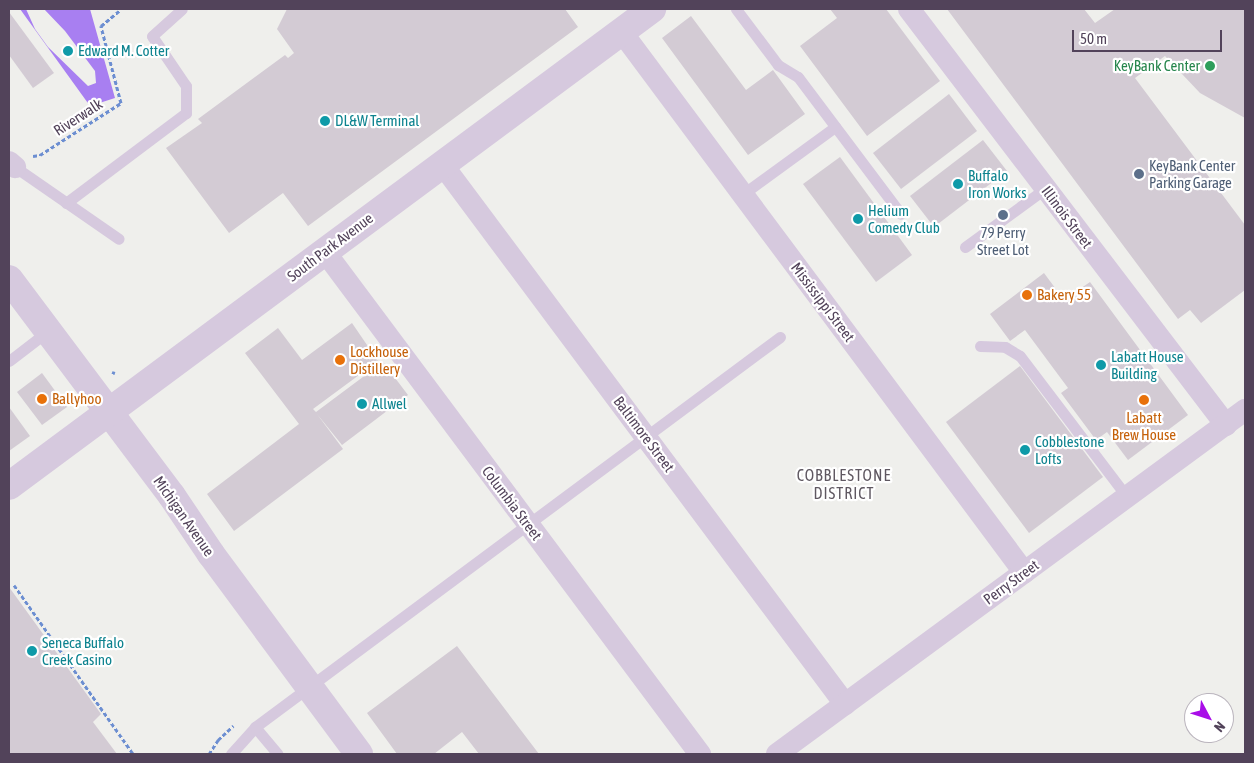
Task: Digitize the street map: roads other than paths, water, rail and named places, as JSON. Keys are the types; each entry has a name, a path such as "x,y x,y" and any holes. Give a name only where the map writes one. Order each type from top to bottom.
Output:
{"street":[{"name":"South Park Avenue","path":"9,486 652,9"},
{"name":"Illinois Street","path":"909,9 1226,424"},
{"name":"Mississippi Street","path":"622,31 1024,572"},
{"name":"Baltimore Street","path":"442,164 845,704"},
{"name":"Columbia Street","path":"325,252 700,754"},
{"name":"Michigan Avenue","path":"9,279 109,412 359,754"},
{"name":"Perry Street","path":"777,754 1245,410"}],"lane":[{"path":"66,203 186,113 186,86 152,36 182,9"},
{"path":"736,9 778,65 798,77 901,214"},
{"path":"743,194 835,127"},
{"path":"19,162 66,203 119,239"},
{"path":"965,247 1046,188"},
{"path":"9,361 48,331"},
{"path":"231,754 255,728 310,689 780,337"},
{"path":"980,346 1005,347 1020,356 1127,497"},
{"path":"255,728 278,754"}],"place":[{"name":"Edward M. Cotter","path":"68,51"},
{"name":"KeyBank Center","path":"1210,66"},
{"name":"DL&W Terminal","path":"325,121"},
{"name":"KeyBank Center Parking Garage","path":"1139,174"},
{"name":"Buffalo Iron Works","path":"958,184"},
{"name":"79 Perry Street Lot","path":"1003,215"},
{"name":"Helium Comedy Club","path":"858,219"},
{"name":"Bakery 55","path":"1027,295"},
{"name":"Lockhouse Distillery","path":"340,360"},
{"name":"Labatt House Building","path":"1101,365"},
{"name":"Ballyhoo","path":"42,399"},
{"name":"Labatt Brew House","path":"1144,400"},
{"name":"Allwel","path":"362,404"},
{"name":"Cobblestone Lofts","path":"1025,450"},
{"name":"Seneca Buffalo Creek Casino","path":"32,651"}],"district":[{"name":"COBBLESTONE DISTRICT","path":"844,484"}]}
